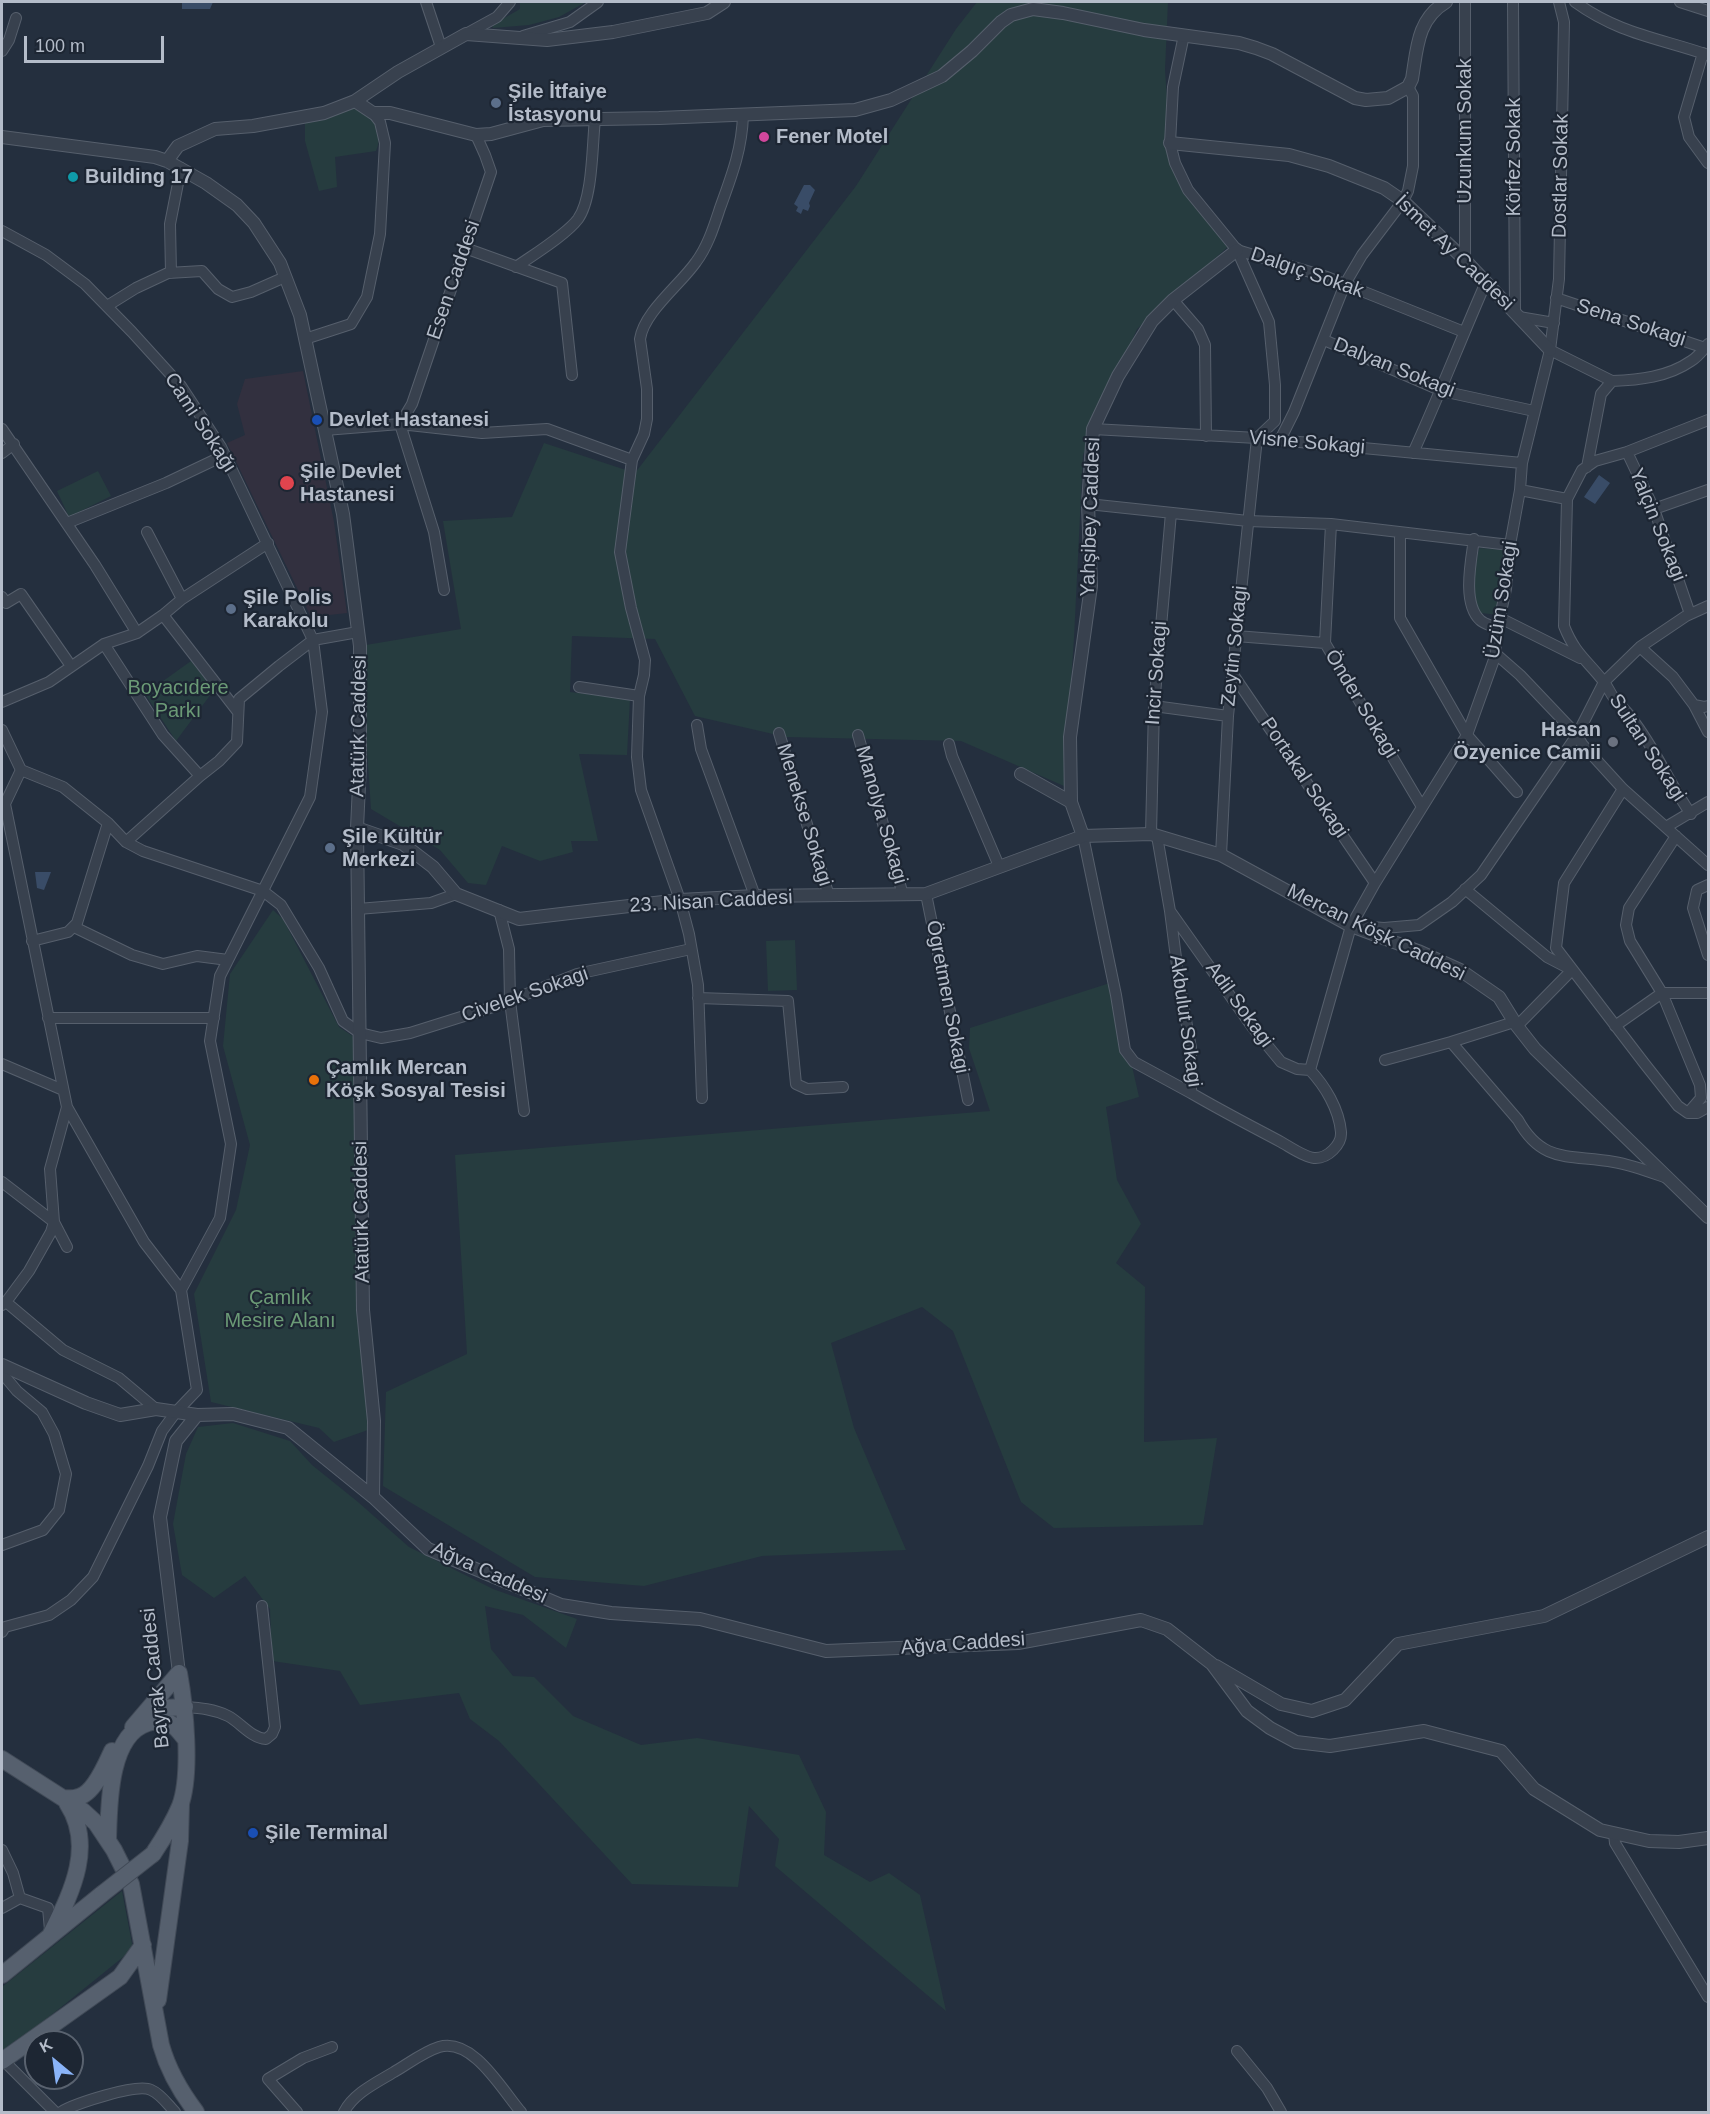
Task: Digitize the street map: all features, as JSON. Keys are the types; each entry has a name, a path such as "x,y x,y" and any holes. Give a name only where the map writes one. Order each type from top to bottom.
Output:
{"main road":[{"name":"Bayrak Caddesi","path":"2,1975 153,1854 168,1831 181,1804 186,1740 179,1673"},
{"path":"63,1798 80,1797 90,1789 116,1744 142,1718 179,1673"},
{"path":"142,1718 162,1708 184,1707"},
{"path":"108,1840 109,1798 114,1770 130,1736 145,1724 159,1720 172,1723 186,1740"},
{"path":"2,1759 83,1811 96,1823 108,1840 131,1884 166,2061 174,2080 196,2112"},
{"path":"50,1936 71,1893 79,1863 80,1830 76,1816 63,1798"},
{"path":"156,2016 180,1841 181,1804"},
{"path":"2,2060 120,1977 143,1945"},
{"path":"120,1977 134,1974 149,1975"}],"street":[{"path":"426,2 441,47"},
{"path":"167,160 178,146 215,129 254,126 324,114 355,101 398,72 497,17 510,2"},
{"path":"521,37 570,22 598,2"},
{"path":"466,34 548,40 613,32 707,13 724,2"},
{"path":"373,113 390,113 476,135 491,134 543,120 855,110 891,100 942,76 972,51 1001,22 1011,15 1033,9 1256,48 1286,61 1354,98 1366,100 1388,98 1408,87 1412,79 1421,28 1431,13 1446,2"},
{"name":"Uzunkum Sokak","path":"1464,260 1465,2"},
{"name":"Körfez Sokak","path":"1513,2 1517,315"},
{"name":"Dostlar Sokak","path":"1550,350 1558,279 1564,22 1559,2"},
{"path":"1575,2 1608,22 1632,33 1706,54 1684,117 1684,123 1689,136 1708,163"},
{"path":"1680,2 1708,10"},
{"path":"2,51 9,40 16,18"},
{"name":"Dalgıç Sokak","path":"1184,35 1173,87 1170,143 1175,163 1188,190 1237,250 1345,284 1464,332"},
{"path":"1280,441 1324,340 1345,284 1362,255 1403,201 1410,183 1413,166 1413,96 1408,87"},
{"path":"305,339 351,324 367,297 380,234 385,143 380,122 373,113 355,101"},
{"path":"702,1098 698,998 692,949 680,900 641,790 637,757 639,696 645,660 631,608 620,552 632,460 644,434 648,403 641,332 648,319 688,273 706,246 739,154 743,115"},
{"path":"516,267 572,225 582,212 587,196 595,119"},
{"name":"Esen Caddesi","path":"400,424 412,404 491,172 476,135"},
{"name":"Atatürk Caddesi","path":"2,137 154,157 167,160 181,168 237,205 254,223 280,263 300,315 343,514 360,646 360,764 357,828 363,1310 374,1421 373,1497"},
{"name":"İsmet Ay Caddesi","path":"1170,143 1275,153 1310,159 1384,188 1403,201 1464,260 1550,350"},
{"path":"171,273 170,224 181,168"},
{"name":"Cami Sokağı","path":"2,231 46,255 85,284 181,386 225,455 313,640 322,712 310,797 220,976 210,1041 231,1144 220,1218 181,1290"},
{"path":"465,248 561,284 572,375"},
{"path":"1237,250 1269,322 1275,385 1275,421 1257,438"},
{"name":"Yahşibey Caddesi","path":"1071,802 1070,737 1091,586 1088,504 1093,429 1118,376 1152,321 1173,300 1237,250"},
{"path":"107,306 136,288 171,273 202,271 218,289 232,297 251,292 285,277"},
{"path":"1413,453 1442,391 1486,282"},
{"name":"Sena Sokagi","path":"1556,298 1707,346"},
{"path":"1173,300 1198,329 1205,345 1206,436"},
{"path":"1517,315 1554,323"},
{"name":"Dalyan Sokagi","path":"1324,340 1442,391 1534,411"},
{"path":"1550,350 1612,381 1639,380 1668,373 1693,360 1707,346"},
{"name":"Üzüm Sokagi","path":"1310,1070 1351,926 1375,883 1467,735 1496,654 1522,463 1550,350"},
{"path":"1587,466 1601,394 1612,381"},
{"name":"Yalçin Sokagi","path":"1690,614 1654,509 1627,452 1708,420"},
{"path":"325,430 400,424 482,433 547,429 632,460"},
{"path":"400,424 434,532 444,590"},
{"path":"2,429 95,565 136,633"},
{"name":"Visne Sokagi","path":"1093,429 1257,438 1522,463"},
{"name":"Zeytin Sokagi","path":"1221,855 1228,716 1257,438"},
{"path":"2,453 14,444"},
{"path":"1582,658 1570,642 1564,626 1567,499 1582,470 1587,466 1595,461 1627,452"},
{"path":"67,523 166,483 225,455"},
{"path":"1520,490 1567,499"},
{"path":"1654,509 1708,490"},
{"path":"1088,504 1248,521 1331,524 1510,545"},
{"name":"Incir Sokagi","path":"1154,835 1154,706 1171,513"},
{"name":"Önder Sokagi","path":"1331,524 1325,643 1422,807"},
{"path":"147,532 182,599"},
{"path":"1400,533 1400,618 1467,735 1517,792"},
{"path":"1474,539 1469,572 1469,599 1480,620 1499,623 1582,658"},
{"path":"2,702 48,682 104,644 136,633 164,615 182,599 268,543"},
{"path":"2,597 6,603 21,594 71,666"},
{"path":"1351,926 1384,928 1419,925 1452,902 1481,875 1577,735 1604,682 1641,647 1690,614 1708,606"},
{"path":"164,615 238,712"},
{"path":"126,842 219,761 237,742 239,699 313,640 358,632"},
{"path":"1236,636 1325,643"},
{"path":"104,644 163,735 200,776"},
{"path":"1641,647 1673,677 1694,705 1708,732"},
{"path":"1496,654 1520,675 1577,735 1582,744 1623,789 1708,865"},
{"name":"Sultan Sokagi","path":"1582,658 1604,682 1637,726 1653,750 1673,789 1691,814"},
{"name":"Portakal Sokagi","path":"1232,673 1375,883"},
{"path":"579,687 639,696"},
{"path":"1694,705 1708,706"},
{"path":"1154,706 1228,716"},
{"path":"697,725 701,749 755,896"},
{"path":"2,730 21,770 63,787 108,823 126,842 143,851 263,891 281,905 319,968 343,1021 360,1034"},
{"name":"Menekse Sokagi","path":"779,733 829,896"},
{"name":"Manolya Sokagi","path":"858,735 903,895"},
{"path":"949,744 999,866"},
{"path":"3,1628 49,1615 71,1600 93,1577 148,1466 162,1431 197,1390 181,1290 144,1242 67,1107 3,808 21,770"},
{"path":"1021,774 1071,802 1083,836 1125,1050 1134,1062 1191,1093"},
{"path":"1623,789 1564,883 1556,948 1678,1106 1688,1113 1697,1113 1708,1107"},
{"path":"1666,827 1708,802"},
{"path":"32,941 68,932 77,923 108,823"},
{"path":"357,828 402,844 434,867 456,894 430,903 358,909"},
{"name":"Mercan Köşk Caddesi","path":"1083,836 1154,835 1221,855 1351,926 1418,951 1460,970 1499,997 1515,1024 1535,1049 1673,1180 1708,1217"},
{"name":"Akbulut Sokagi","path":"1154,835 1170,911 1191,1048 1191,1093 1296,1150 1314,1158 1327,1155"},
{"name":"23. Nisan Caddesi","path":"456,894 519,919 680,900 755,896 926,894 1083,836"},
{"path":"1676,836 1629,908 1626,925 1630,941 1662,993 1700,1085 1701,1098 1688,1113"},
{"path":"1708,885 1697,890 1693,908 1708,956"},
{"path":"1466,889 1547,957 1572,970"},
{"name":"Ögretmen Sokagi","path":"926,894 968,1100"},
{"path":"499,910 509,949 510,1000 524,1111"},
{"name":"Adil Sokagi","path":"1170,911 1253,1028 1281,1062 1296,1069 1310,1070 1321,1081 1337,1113 1341,1134 1336,1147 1327,1155"},
{"path":"74,927 132,954 163,964 196,956 228,960"},
{"name":"Civelek Sokagi","path":"360,1034 381,1038 410,1033 510,1000 577,974 692,949"},
{"path":"1385,1059 1515,1024 1572,970"},
{"path":"1615,1026 1662,993 1708,993"},
{"path":"698,998 788,1002 796,1084 807,1089 843,1087"},
{"path":"48,1018 214,1018"},
{"path":"1451,1042 1518,1120 1526,1135 1540,1148 1560,1156 1614,1162 1673,1180"},
{"path":"2,1064 63,1090"},
{"path":"67,1107 50,1169 54,1222 51,1232 29,1271 4,1304 63,1350 119,1378 156,1409"},
{"path":"2,1182 54,1222 67,1247"},
{"name":"Ağva Caddesi","path":"2,1365 86,1403 120,1414 156,1409 197,1415 233,1414 288,1428 373,1497 428,1549 561,1605 611,1613 700,1619 826,1651 1018,1643 1141,1620 1167,1629 1212,1664 1246,1711 1270,1728 1296,1742 1330,1746 1424,1731 1501,1751 1534,1789 1600,1830 1649,1841 1679,1842 1708,1838"},
{"path":"2,1373 17,1391 42,1412 54,1434 66,1474 59,1510 43,1530 2,1545"},
{"name":"Bayrak Caddesi","path":"179,1673 159,1517 176,1441 197,1415"},
{"path":"1212,1664 1281,1704 1312,1711 1345,1700 1398,1644 1544,1616 1708,1538"},
{"path":"184,1707 212,1709 229,1716 259,1738 266,1739 272,1734 275,1727 262,1606"},
{"path":"1614,1834 1615,1843 1707,1991"},
{"path":"2,1850 13,1873 20,1898"},
{"path":"2,1908 20,1898 48,1908 50,1936"},
{"path":"344,2112 350,2103 369,2087 430,2050 451,2046 467,2050 486,2068 521,2112"},
{"path":"297,2112 268,2079 303,2058 332,2047"},
{"path":"1237,2051 1267,2088 1281,2112"},
{"path":"2,2060 55,2112"},
{"path":"60,2112 80,2103 141,2088 156,2093 175,2112"}],"shaded area":[{"name":"Şile Devlet Hastanesi","path":"303,371 334,522 347,613 311,617 227,443 245,435 237,404 245,379"}],"green space":[{"path":"520,2 586,2 559,17 529,25 493,28 492,25 520,9"},
{"path":"977,2 1168,2 1165,70 1170,143 1175,163 1232,243 1137,329 1083,455 1064,786 961,741 786,737 695,716 655,639 572,636 570,692 630,699 627,755 579,754 598,841 571,841 573,852 540,861 502,846 486,885 468,883 440,850 371,809 360,646 461,629 443,521 512,517 544,443 635,473 856,186 956,29"},
{"path":"351,108 364,112 373,120 379,135 378,146 376,151 335,157 337,187 319,191 305,141 305,123 312,118"},
{"path":"98,471 111,496 69,517 57,491"},
{"path":"1479,548 1506,550 1498,615 1481,613 1473,604"},
{"name":"Boyacıdere Parkı","path":"191,661 214,690 176,741 145,694"},
{"name":"Çamlık Mesire Alanı","path":"273,910 283,919 339,1027 357,1039 361,1310 368,1430 334,1442 319,1428 211,1402 194,1294 236,1210 250,1145 223,1046 230,974"},
{"path":"795,940 797,990 768,991 766,941"},
{"path":"1113,982 1139,1097 1106,1107 1117,1180 1141,1224 1116,1263 1145,1287 1144,1442 1217,1438 1203,1525 1054,1528 1021,1502 953,1331 922,1307 831,1343 854,1428 906,1550 762,1556 644,1586 535,1577 383,1486 386,1392 467,1354 455,1155 990,1111 969,1048 970,1028"},
{"path":"233,1423 290,1441 312,1465 409,1547 493,1589 577,1619 566,1648 523,1615 485,1606 491,1649 513,1676 534,1677 573,1716 641,1745 697,1738 799,1755 826,1812 824,1855 870,1882 889,1873 920,1895 946,2011 775,1866 779,1839 749,1806 738,1887 632,1884 499,1741 470,1719 459,1693 360,1705 340,1671 272,1661 270,1609 245,1576 214,1598 182,1575 173,1524 186,1454 198,1427"},
{"path":"122,1891 133,1949 33,2030 24,2030 24,2037 2,2055 2,1987"}],"water":[{"path":"182,2 213,2 210,9 182,9"},
{"path":"804,185 810,185 815,190 808,211 803,209 801,214 796,211 798,207 794,204"},
{"path":"1599,475 1610,483 1595,504 1584,497"},
{"path":"35,872 51,872 44,890 37,888"}],"place":[{"name":"Şile İtfaiye İstasyonu","path":"496,103"},
{"name":"Fener Motel","path":"764,137"},
{"name":"Building 17","path":"73,177"},
{"name":"Devlet Hastanesi","path":"317,420"},
{"name":"Şile Devlet Hastanesi","path":"287,483"},
{"name":"Şile Polis Karakolu","path":"231,609"},
{"name":"Hasan Özyenice Camii","path":"1613,742"},
{"name":"Şile Kültür Merkezi","path":"330,848"},
{"name":"Çamlık Mercan Köşk Sosyal Tesisi","path":"314,1080"},
{"name":"Şile Terminal","path":"253,1833"}]}
